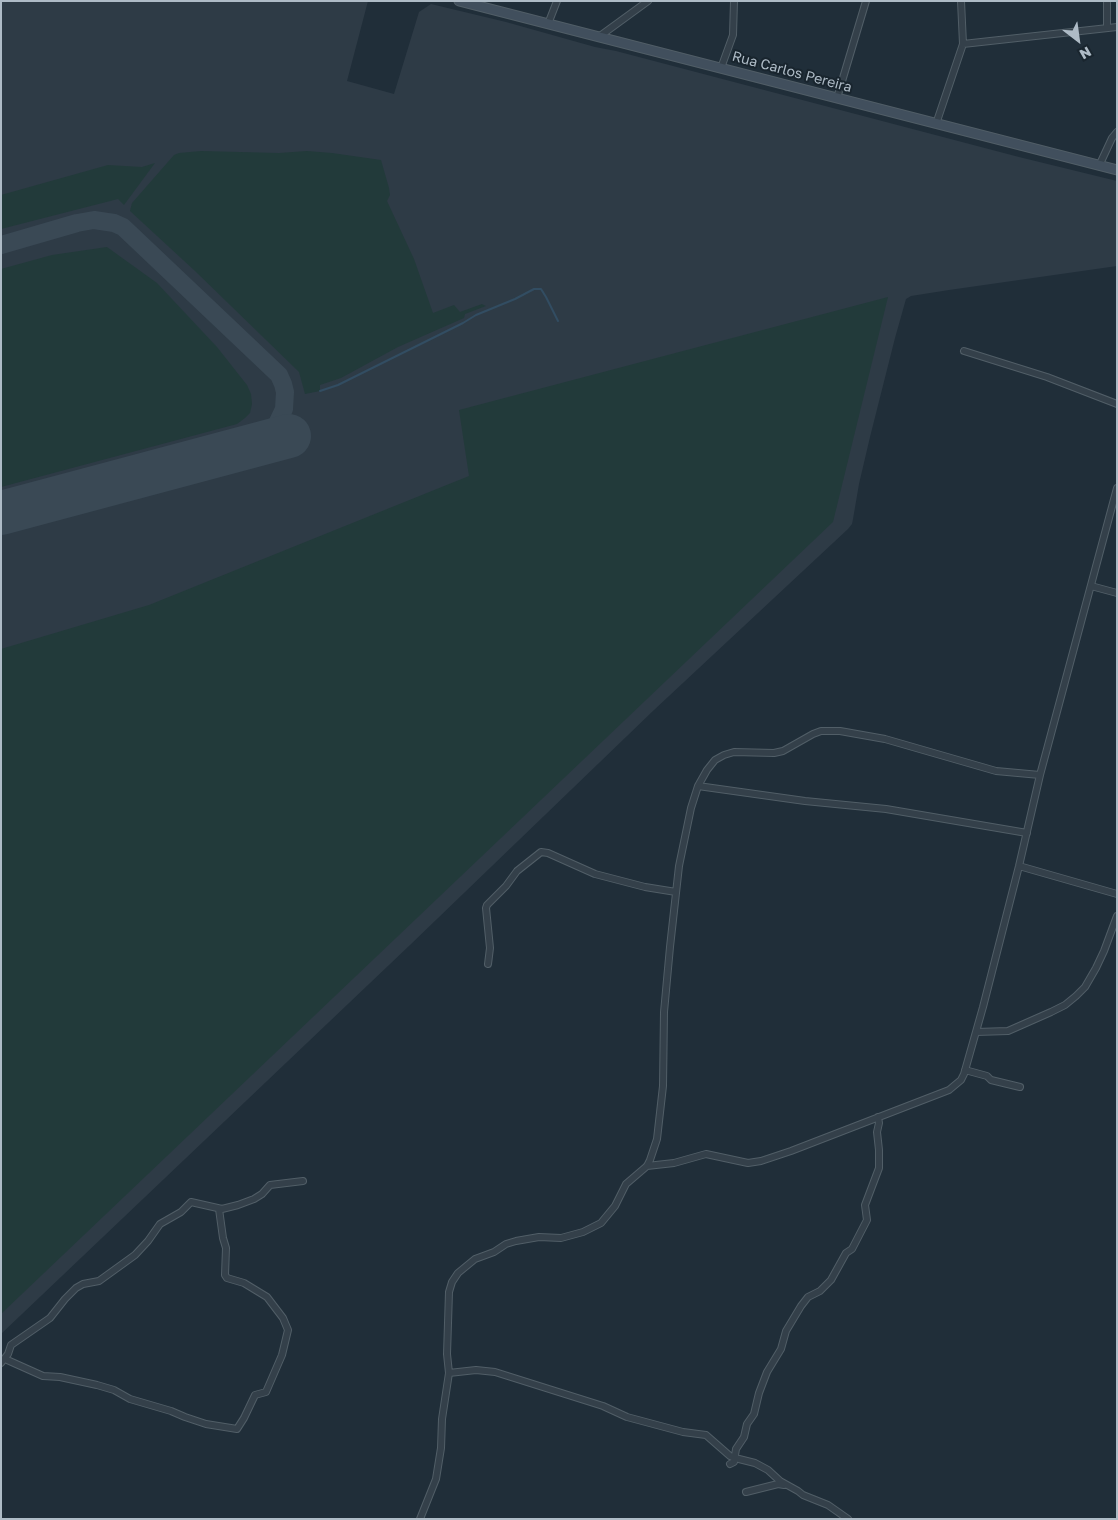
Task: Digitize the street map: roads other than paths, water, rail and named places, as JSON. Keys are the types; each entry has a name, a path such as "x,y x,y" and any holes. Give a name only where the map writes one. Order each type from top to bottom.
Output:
{"main road":[{"name":"Rua Carlos Pereira","path":"460,1 1117,170"}],"street":[{"path":"548,24 557,1"},
{"path":"600,36 648,1"},
{"path":"721,68 733,35 734,1"},
{"path":"837,98 866,1"},
{"path":"936,124 963,44 961,1"},
{"path":"1107,1 1107,28"},
{"path":"963,44 1117,27"},
{"path":"1099,166 1112,138 1117,132"},
{"path":"964,352 1047,377 1117,404"},
{"path":"647,1166 674,1163 706,1154 748,1163 761,1161 949,1090 961,1080 966,1070 1019,866 1040,775 1117,488"},
{"path":"1091,586 1117,593"},
{"path":"420,1519 436,1479 441,1448 442,1419 449,1373 447,1354 449,1292 452,1282 458,1273 475,1259 494,1252 506,1244 539,1237 561,1238 584,1232 601,1223 614,1206 626,1184 647,1166 650,1160 657,1139 663,1086 664,1012 678,866 698,786 715,760 734,752 774,753 782,751 804,737 820,732 840,731 885,739 996,771 1040,775"},
{"path":"698,786 805,801 886,809 1027,833"},
{"path":"488,964 490,948 487,904 506,886 517,871 540,852 548,852 595,874 645,887 676,892"},
{"path":"1019,866 1117,894"},
{"path":"976,1032 1008,1031 1065,1005 1076,996 1096,968 1117,916"},
{"path":"966,1070 987,1076 991,1080 1020,1088"},
{"path":"730,1464 734,1462 736,1449 744,1437 747,1424 754,1414 767,1372 781,1349 786,1331 808,1297 820,1291 830,1280 846,1253 852,1249 868,1220 865,1205 879,1168 878,1117"},
{"path":"219,1209 226,1248 225,1275 227,1278 244,1283 267,1297 283,1318 288,1330 282,1354 266,1392 255,1394 244,1418 236,1429 206,1424 172,1411 130,1399 114,1390 60,1377 43,1376 3,1361 11,1345 50,1318 76,1288 83,1284 99,1281 135,1255 160,1224 181,1212 190,1202 219,1209 254,1199 262,1194 270,1185 303,1181"},
{"path":"449,1373 476,1370 495,1372 603,1406 628,1416 683,1432 706,1435 735,1458 755,1463 768,1470 780,1482 803,1495 828,1505 848,1519"},
{"path":"746,1492 778,1484 788,1486"}],"waterway":[{"path":"320,391 338,385 476,315 534,289 541,289 558,321"}]}
